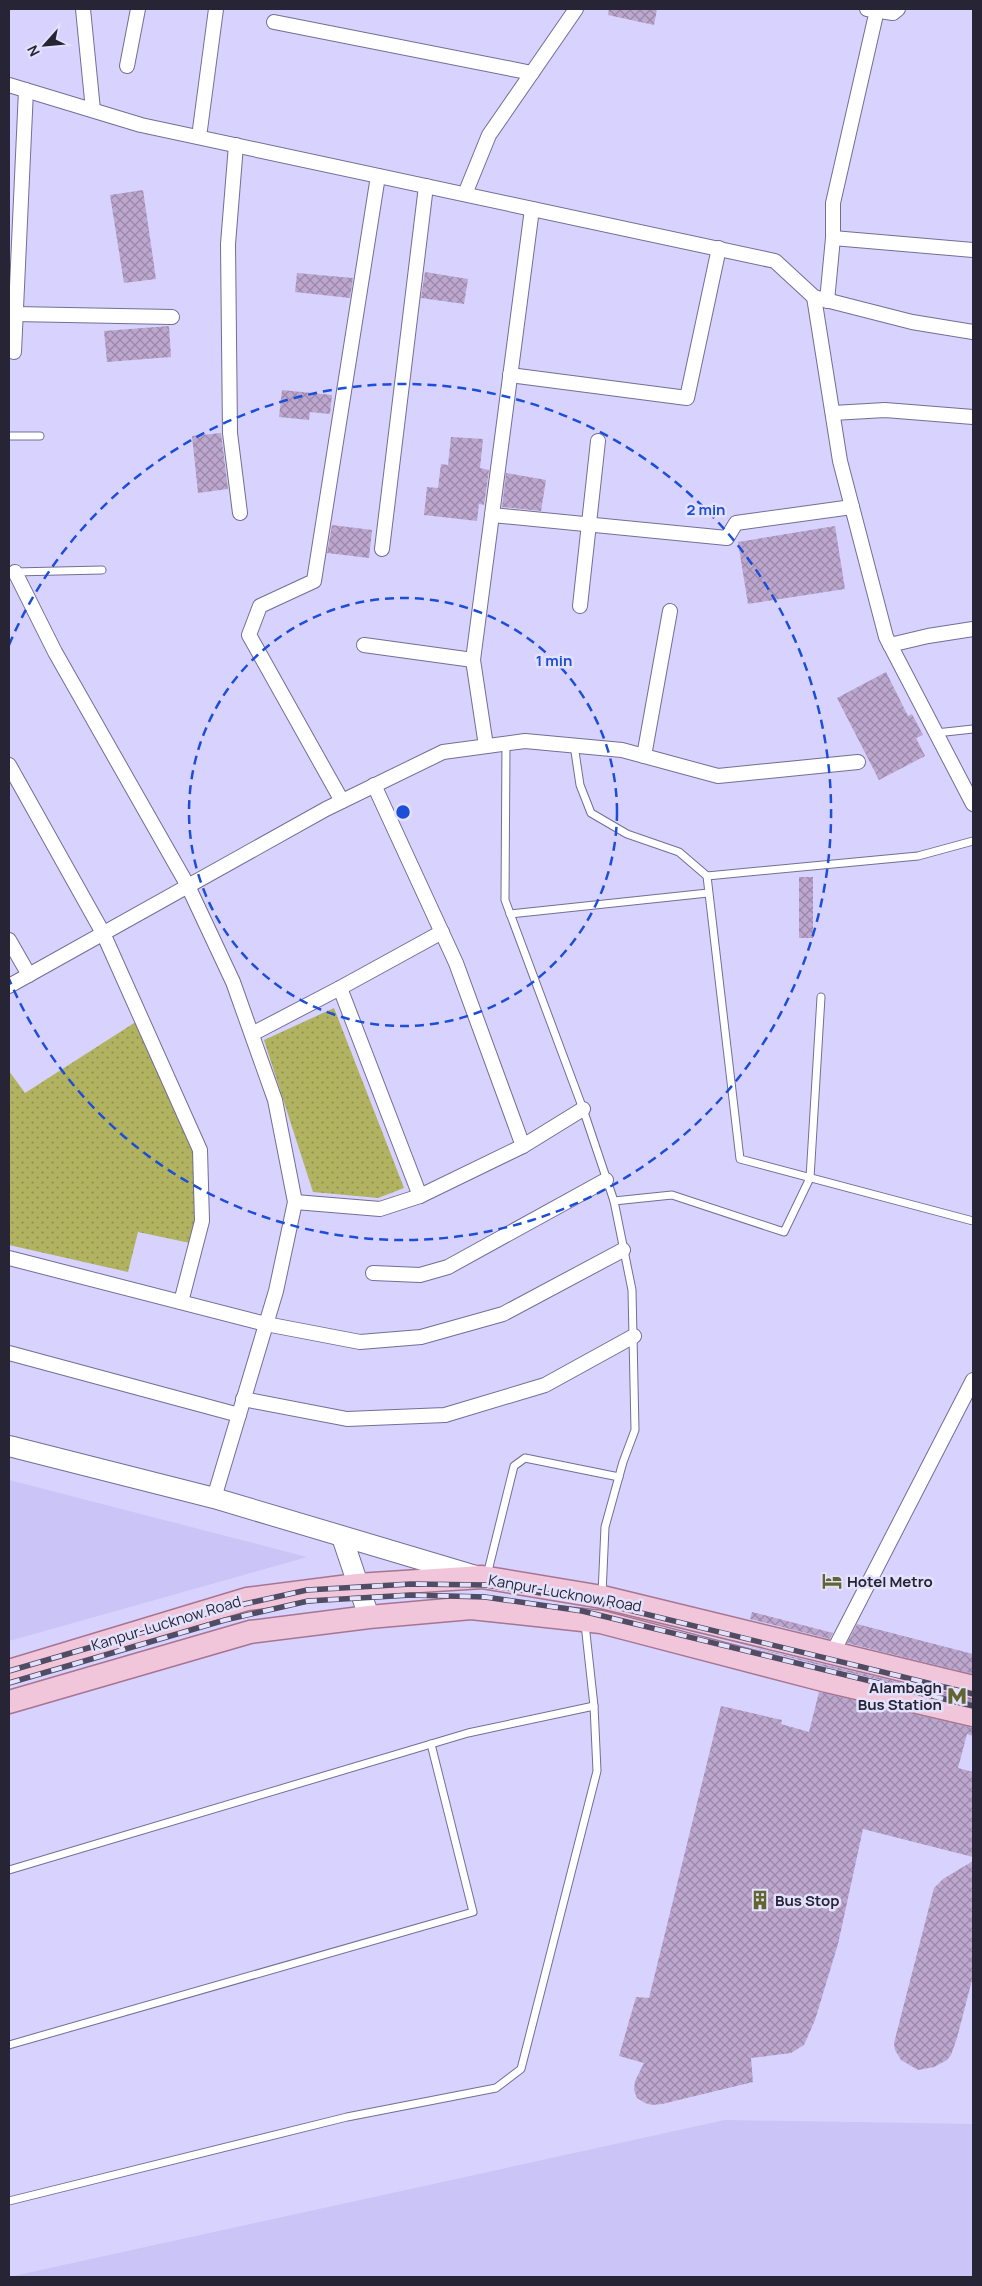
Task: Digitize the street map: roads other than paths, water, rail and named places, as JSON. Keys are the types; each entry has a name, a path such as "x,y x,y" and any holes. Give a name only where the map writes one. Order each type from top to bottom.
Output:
{"main road":[{"path":"9,1446 214,1498 484,1578"},
{"path":"342,1537 369,1617"},
{"name":"Kanpur-Lucknow Road","path":"9,1671 247,1599 357,1585 484,1578 602,1597 973,1687"},
{"name":"Kanpur-Lucknow Road","path":"9,1702 250,1632 369,1617 471,1608 601,1622 827,1681 973,1715"}],"street":[{"path":"83,9 94,110"},
{"path":"127,66 138,9"},
{"path":"199,137 216,9"},
{"path":"465,194 489,135 576,9"},
{"path":"882,10 832,203 833,238 820,299 833,413 840,461 886,637 973,804"},
{"path":"274,22 532,73"},
{"path":"9,85 141,125 775,261 820,299 912,322 973,332"},
{"path":"14,352 16,314 14,240 26,90"},
{"path":"236,145 228,244 230,423 240,513"},
{"path":"342,801 249,635 260,606 314,581 378,176"},
{"path":"382,549 426,186"},
{"path":"486,746 473,660 532,209"},
{"path":"833,238 973,250"},
{"path":"510,375 687,398 718,248"},
{"path":"16,314 172,318"},
{"path":"833,413 885,410 973,417"},
{"path":"580,606 598,441"},
{"path":"492,515 727,538 736,523 852,507"},
{"path":"12,572 55,652 188,886 233,982 274,1100 295,1202 276,1291 214,1498"},
{"path":"644,756 670,611"},
{"path":"890,645 973,629"},
{"path":"364,645 473,660"},
{"path":"9,986 342,801 443,752 526,741 622,750 718,776 858,762"},
{"path":"9,765 103,933 200,1150 202,1221 181,1302"},
{"path":"374,785 456,963 523,1146"},
{"path":"252,1034 442,932"},
{"path":"9,940 29,975"},
{"path":"340,988 420,1196"},
{"path":"295,1202 380,1209 420,1196 523,1146 584,1109"},
{"path":"373,1273 420,1275 448,1267 606,1180"},
{"path":"9,1258 266,1324 360,1342 421,1337 503,1314 623,1250"},
{"path":"243,1399 346,1419 445,1415 545,1384 634,1336"},
{"path":"9,1353 239,1415"},
{"path":"833,1652 973,1380"}],"lane":[{"path":"9,436 40,436"},
{"path":"12,572 102,570"},
{"path":"936,733 973,729"},
{"path":"506,743 505,900 584,1109 614,1201 632,1290 635,1430 619,1476 605,1527 602,1597"},
{"path":"574,746 580,785 591,813 627,834 679,852 707,876 918,856 973,841"},
{"path":"707,876 740,1159 973,1221"},
{"path":"510,914 708,894"},
{"path":"614,1201 672,1195 784,1232 810,1178 821,997"},
{"path":"484,1578 514,1466 525,1458 619,1476"},
{"path":"9,2201 347,2117 496,2088 521,2069 597,1771 594,1706 585,1621"},
{"path":"9,1870 468,1733 594,1706"},
{"path":"9,2044 473,1912 432,1744"}],"railway":[{"path":"9,1671 222,1609 307,1590 411,1584 486,1585 584,1599 973,1694"},
{"path":"9,1683 225,1620 308,1601 411,1595 485,1597 582,1611 973,1706"}],"place":[{"name":"Hotel Metro","path":"832,1581"},
{"name":"Alambagh Bus Station","path":"957,1696"},
{"name":"Bus Stop","path":"760,1900"}]}
